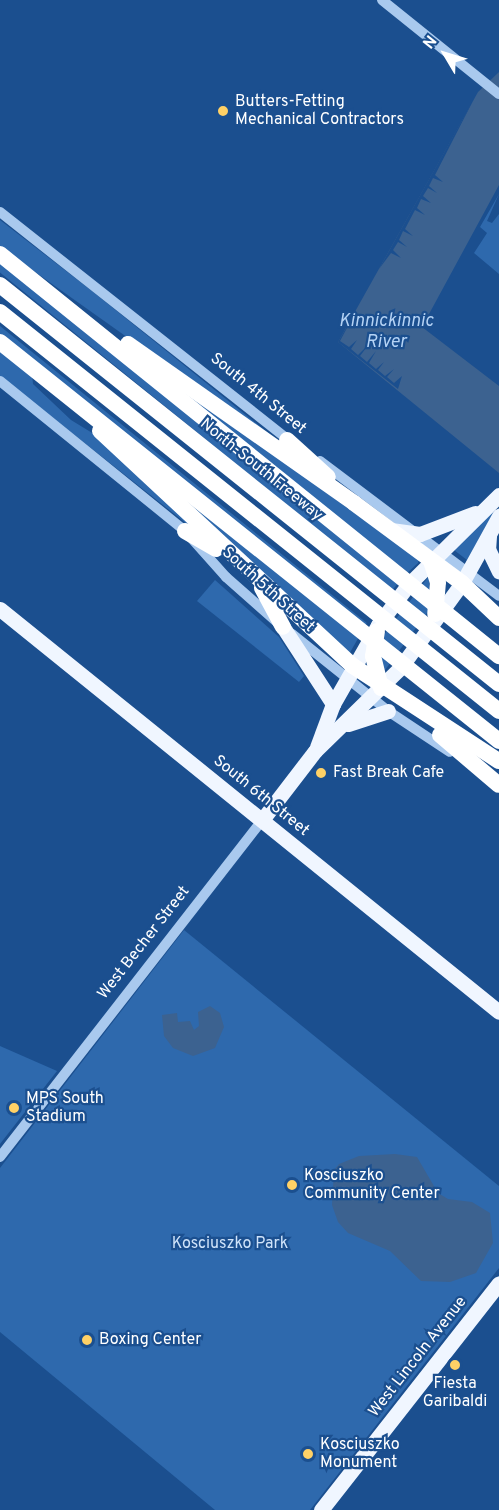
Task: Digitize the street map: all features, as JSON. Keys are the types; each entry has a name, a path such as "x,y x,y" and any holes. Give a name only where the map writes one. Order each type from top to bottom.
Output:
{"highway":[{"path":"0,253 165,378 499,656"},
{"name":"North-South Freeway","path":"0,285 168,417 499,684"},
{"path":"0,312 499,711"},
{"path":"0,342 192,492 499,741"},
{"path":"24,361 256,577 350,672 376,693 409,706 499,761"},
{"path":"165,378 258,438 391,530 437,556 465,577 499,618"},
{"path":"287,440 354,503"},
{"path":"185,531 236,558"},
{"path":"433,624 438,590 437,556"},
{"path":"256,577 283,627"},
{"path":"376,693 373,656 378,625"},
{"path":"388,711 409,706"},
{"path":"409,706 499,785"}],"main road":[{"path":"391,530 420,534 496,505"},
{"name":"West Becher Street","path":"262,820 315,751 376,693 433,624 465,577 490,531 496,505"},
{"name":"West Becher Street","path":"315,751 333,704 378,625 437,556 496,505"},
{"path":"490,531 488,549 499,572"},
{"name":"South 6th Street","path":"0,609 499,1012"},
{"path":"283,627 333,704"},
{"path":"342,726 388,711"},
{"name":"West Lincoln Avenue","path":"321,1510 499,1283"}],"street":[{"path":"382,0 499,94"},
{"name":"South 4th Street","path":"0,212 287,440 420,534 437,556"},
{"name":"South 5th Street","path":"0,381 185,531 226,577 283,627 350,672"},
{"path":"465,577 499,596"},
{"path":"376,693 388,711 499,785"},
{"name":"West Becher Street","path":"0,1157 262,820"}],"green space":[{"path":"499,194 487,221 492,223 499,214 499,274 474,253 487,233 480,227"},
{"path":"0,220 92,291 314,470 0,247"},
{"path":"0,261 398,583 392,590 0,273"},
{"path":"0,326 367,623 361,630 0,338"},
{"path":"0,348 32,374 33,384 71,420 107,442 216,547 0,376"},
{"path":"189,393 419,560 418,563 405,575 186,397"},
{"path":"134,453 360,635 348,656"},
{"path":"497,506 467,560 454,550"},
{"path":"429,576 429,610 385,670 379,663 383,636"},
{"path":"215,580 279,637 304,676 299,682 197,601"},
{"name":"Kosciuszko Park","path":"184,930 499,1186 499,1268 310,1510 215,1510 0,1332 0,1168"},
{"name":"MPS South Stadium","path":"0,1046 57,1071 0,1144"}],"water":[{"name":"Kinnickinnic River","path":"499,72 499,185 422,327 499,386 499,473 338,342 478,92"},
{"path":"210,1006 220,1013 224,1027 215,1048 193,1056 173,1048 164,1036 162,1015 177,1013 178,1022 190,1021 194,1030 199,1026 198,1012"},
{"path":"395,1154 417,1157 438,1193 448,1199 472,1202 490,1213 493,1243 476,1273 450,1282 421,1281 390,1251 348,1233 338,1222 332,1205 334,1170 339,1164 359,1156"}],"pier":[{"path":"475,97 435,175 443,182 433,178 429,186 437,193 428,188 423,196 431,203 421,199 417,208 425,215 415,210 405,229 413,236 403,231 399,240 407,247 398,242 393,250 401,258 391,253 379,269"},
{"path":"356,311 340,341 349,347 357,340 351,349 358,355 369,344 360,356 367,362 376,351 369,363 376,369 384,362 378,370 385,376 394,369 387,377 394,383 402,376 398,389 338,342"}],"place":[{"name":"Butters-Fetting Mechanical Contractors","path":"223,111"},
{"name":"Fast Break Cafe","path":"321,773"},
{"name":"MPS South Stadium","path":"14,1108"},
{"name":"Kosciuszko Community Center","path":"292,1185"},
{"name":"Boxing Center","path":"87,1340"},
{"name":"Fiesta Garibaldi","path":"455,1365"},
{"name":"Kosciuszko Monument","path":"308,1454"}]}
